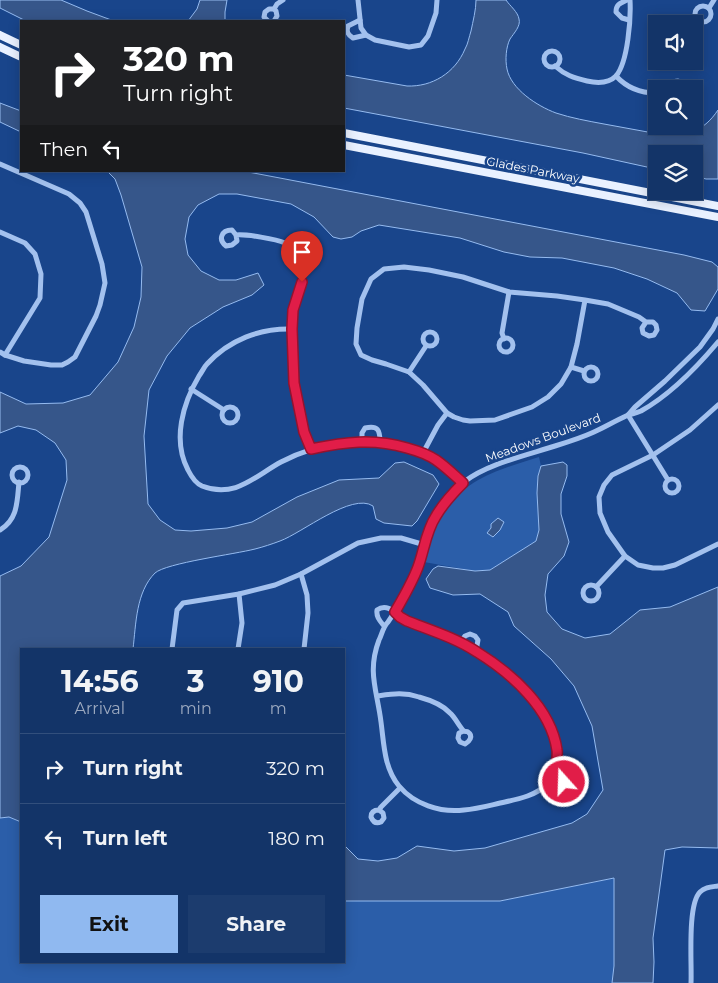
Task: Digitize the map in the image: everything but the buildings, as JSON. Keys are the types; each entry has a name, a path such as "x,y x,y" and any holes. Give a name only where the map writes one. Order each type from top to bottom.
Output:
{"main road":[{"path":"0,35 20,45"},
{"path":"0,48 20,57"},
{"name":"Glades Parkway","path":"345,134 718,206"},
{"name":"Glades Parkway","path":"345,145 718,217"}],"street":[{"path":"274,9 283,0"},
{"path":"358,0 360,20 366,35 375,40 409,47 421,44 428,36 436,13 436,0"},
{"path":"555,66 564,74 581,80 597,83 607,82 616,76 621,68 625,54 629,20 628,0 617,6 616,12 622,18 629,20"},
{"path":"709,8 714,0"},
{"path":"267,20 264,17 265,12 269,9 274,9"},
{"path":"274,9 277,16 275,20"},
{"path":"360,20 348,26 347,32 353,38 366,35"},
{"path":"616,76 634,90 648,93"},
{"path":"0,164 70,194 80,203 89,221 102,264 105,283 96,316 75,357 62,365 24,361 3,353 40,298 41,274 35,254 25,243 0,232"},
{"path":"236,235 244,234 284,243 301,257 303,267 302,282 293,310 294,383 304,432 311,449"},
{"path":"585,300 571,367 561,384 548,397 532,407 496,420 463,420 454,417 409,372 361,355 356,344 362,299 371,279 384,269 404,267 429,270 463,278 509,292 557,296 585,300 608,304 639,317 646,322"},
{"path":"504,339 502,333 509,292"},
{"name":"Meadows Boulevard","path":"628,415 700,347 716,330 718,320"},
{"path":"292,329 267,330 250,335 219,352 206,365 191,389 183,409 181,450 184,462 196,482 201,486 218,490 230,490 242,486 282,461 311,449 339,443 362,441 401,446 423,453 436,460 463,483"},
{"name":"Meadows Boulevard","path":"556,769 546,785 534,793 522,798 467,810 456,811 430,806 416,800 400,788 389,768 384,753 381,722 373,678 373,663 384,626 395,612 414,575 435,517 463,483 490,468 574,440 595,432 628,415 639,412 690,374 718,342"},
{"path":"409,372 426,346"},
{"path":"571,367 584,371"},
{"path":"191,389 224,410"},
{"path":"718,405 690,430 653,455 612,476 604,485 599,497 600,513 608,532 625,556 638,565 653,568 675,565 718,544"},
{"path":"423,453 438,425 448,413"},
{"path":"628,415 668,480"},
{"path":"362,441 362,433 365,428 372,426 380,433 380,442"},
{"path":"0,530 14,517 19,482"},
{"path":"172,648 178,610 183,603 239,594 275,584 301,574 358,544 381,538 401,538 425,545"},
{"path":"596,587 625,556"},
{"path":"301,574 307,595 308,613 304,648"},
{"path":"238,648 242,623 239,594"},
{"path":"384,626 377,618 377,610 386,607 407,621 476,651 521,686 540,709 555,740 557,752 556,769 563,777 564,786 561,789 557,789 546,785"},
{"path":"460,643 464,636 470,634 475,636 478,640 476,651"},
{"path":"377,696 396,693 417,696 438,704 450,712 464,731"},
{"path":"379,810 400,788"},
{"path":"691,983 691,941 694,902 698,894 703,890 718,886"}],"shaded area":[{"path":"0,0 61,0 111,20 24,20 0,8"},
{"path":"200,0 227,0 225,20 189,20 197,9"},
{"path":"476,0 506,0 519,19 519,24 510,39 507,50 506,62 509,76 526,96 549,110 562,115 648,132 648,135 703,135 703,126 718,110 718,179 703,178 703,145 648,145 648,167 583,153 345,108 345,75 407,86 425,84 442,77 461,58 467,45"},
{"path":"0,103 20,111 20,132 0,122"},
{"path":"108,172 248,172 684,255 712,262 718,267 718,289 705,311 691,310 677,293 647,279 614,268 562,258 530,257 504,252 460,238 379,225 361,231 352,237 341,239 333,237 314,217 291,204 237,194 219,194 198,205 189,217 185,239 188,255 201,271 219,280 236,280 258,273 264,285 252,295 223,307 190,328 167,356 149,390 144,436 148,504 160,520 175,530 191,531 227,528 252,522 297,497 339,480 379,478 395,463 404,462 433,475 439,484 417,521 412,526 384,523 376,519 373,506 364,503 353,504 327,515 280,541 246,551 186,562 162,569 155,573 149,581 140,599 133,648 20,648 20,822 9,817 0,818 0,576 21,566 49,537 67,480 66,460 55,443 36,430 18,426 0,433 0,392 26,404 63,403 90,395 118,362 134,327 141,297 142,267 115,179"},
{"path":"539,457 541,466 538,476 537,493 539,530 536,541 490,570 475,571 424,562 439,519 448,505 459,494 482,478"},
{"path":"563,462 567,465 567,476 561,494 561,514 569,542 564,556 548,574 545,595 547,612 562,629 585,638 610,634 640,610 670,607 718,587 718,848 682,847 665,850 653,938 653,983 612,983 614,966 614,878 500,901 345,901 345,846 358,859 378,861 397,858 417,846 454,851 485,848 572,823 587,814 603,790 592,726 574,686 551,659 514,626 508,612 480,594 453,595 430,588 426,579 433,569 438,566 475,571 490,570 536,541 539,530 538,476 541,466"},
{"path":"498,518 504,522 500,530 493,537 487,533 491,528 491,524"},
{"path":"9,817 20,822 20,963 345,963 345,901 500,901 615,878 614,966 612,983 0,983 0,818"}],"route":[{"path":"302,282 293,310 294,383 304,432 311,449 339,443 362,441 401,446 423,453 436,460 463,483 435,517 418,567 395,612 407,621 457,641 476,651 521,686 535,702 551,729 557,752 556,769 563,777 564,782"}]}
